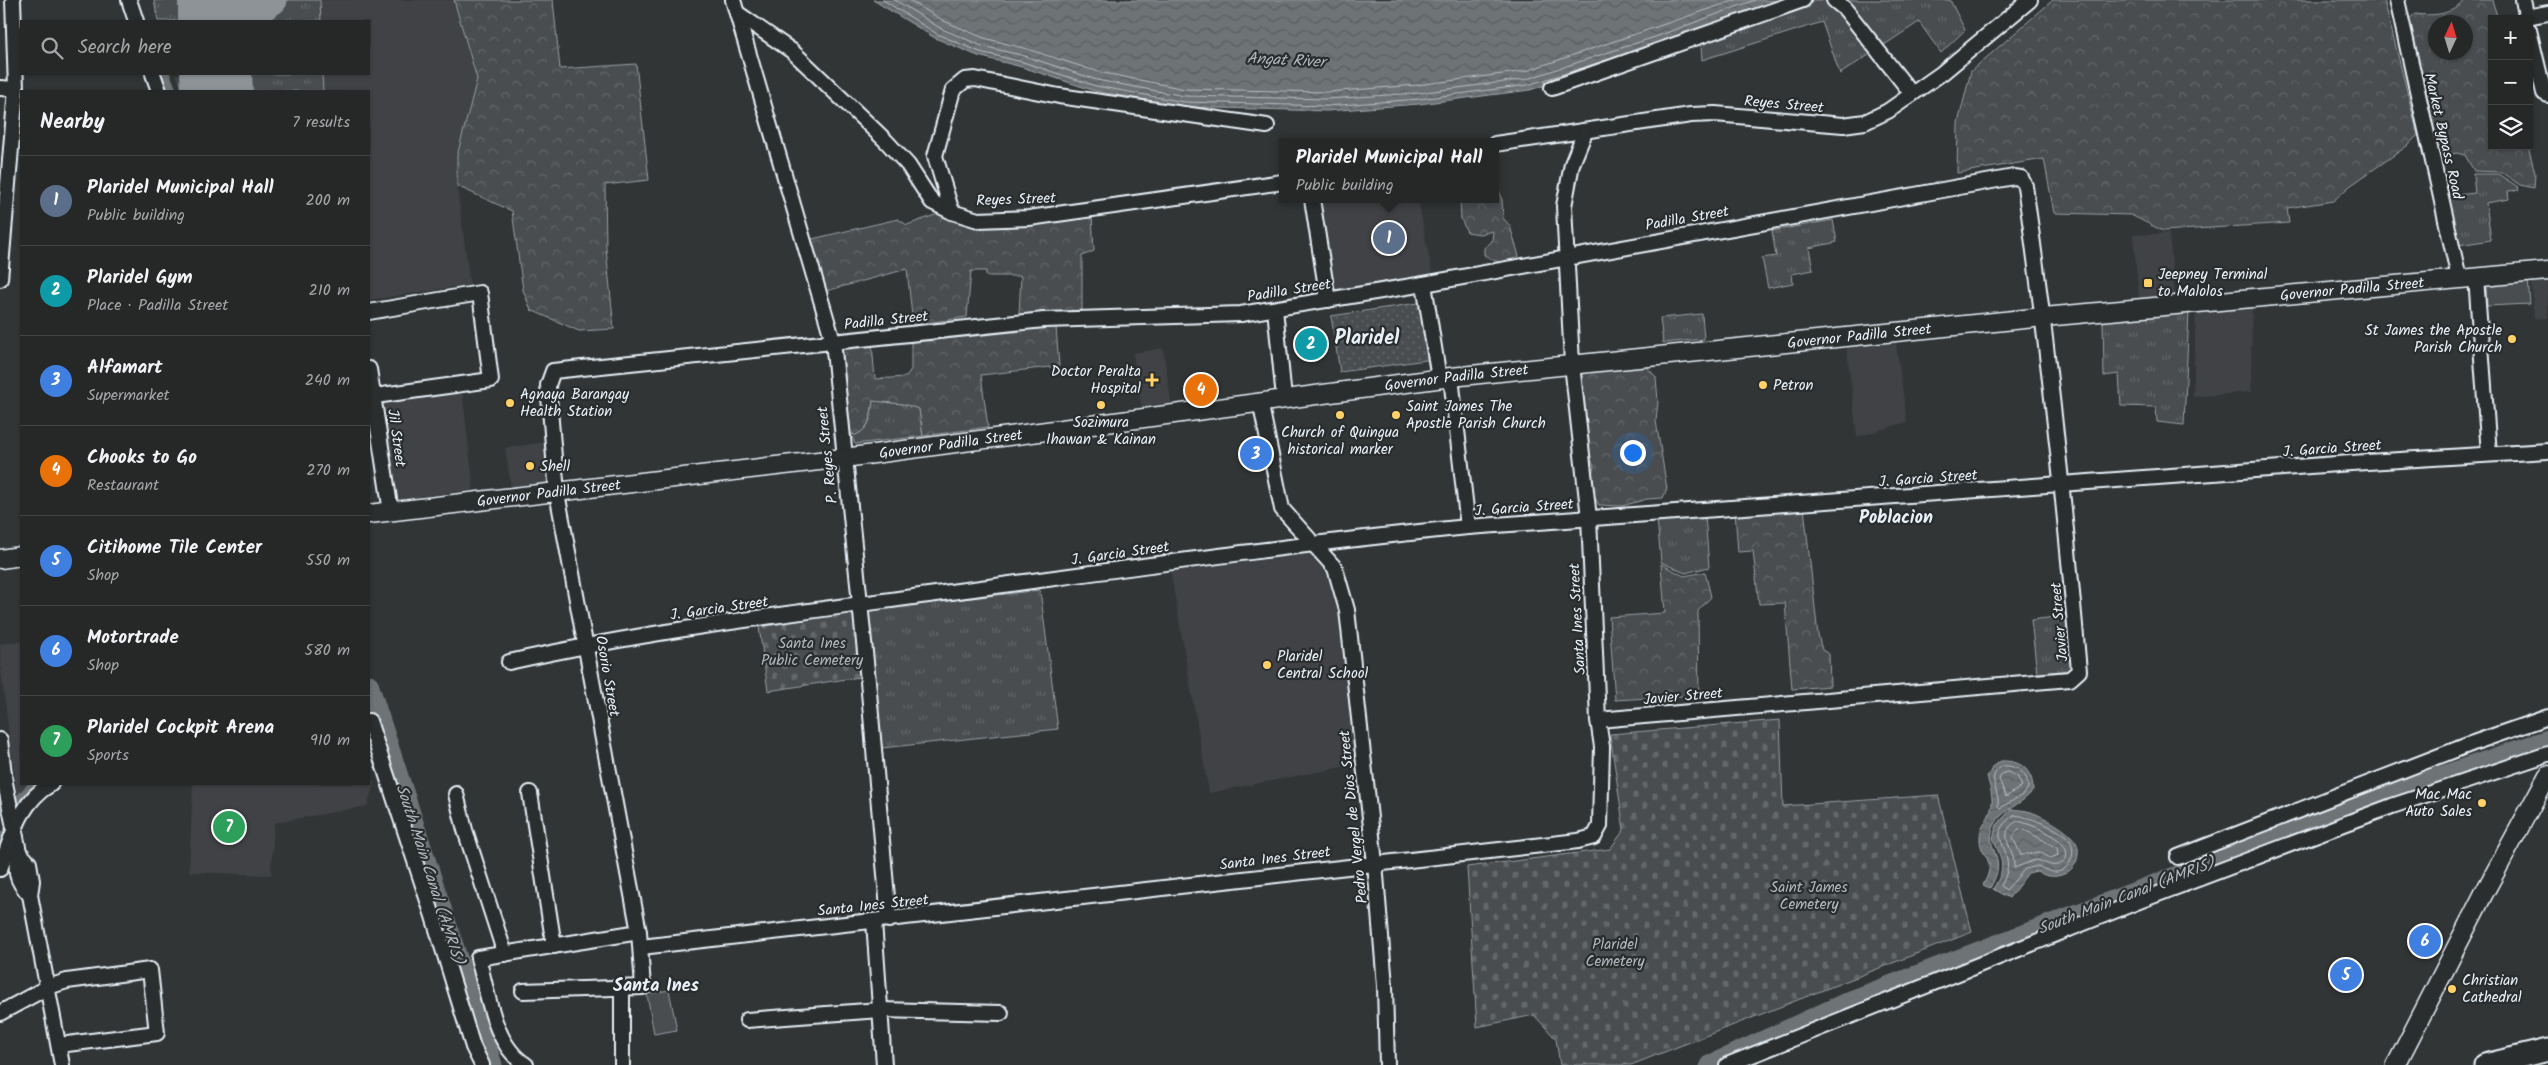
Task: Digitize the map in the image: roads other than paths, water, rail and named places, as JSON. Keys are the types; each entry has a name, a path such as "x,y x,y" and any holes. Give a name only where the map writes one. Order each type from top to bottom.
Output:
{"highway":[{"path":"2485,1065 2548,1050"}],"main road":[{"name":"Governor Padilla Street","path":"370,514 844,458 1260,401 1445,378 2044,317 2548,270"},
{"path":"0,559 20,556"},
{"path":"2396,1065 2484,893 2548,775"}],"street":[{"path":"0,278 16,89 13,0"},
{"path":"129,0 136,20"},
{"name":"P. Reyes Street","path":"734,0 740,15 833,341 889,920"},
{"path":"1552,88 1803,0"},
{"path":"1834,0 1845,9 1912,94"},
{"name":"Reyes Street","path":"1499,143 1691,115 1715,114 1814,123 1850,124 1864,122 1888,111 1912,94 2003,25 2030,0"},
{"name":"Market Bypass Road","path":"2396,0 2468,278 2489,454"},
{"path":"2523,0 2526,15"},
{"path":"2533,20 2548,13"},
{"name":"Reyes Street","path":"740,15 792,51 908,165 932,202 952,212 978,220 1029,218 1279,183"},
{"path":"2533,44 2544,94 2548,95"},
{"path":"153,75 159,90"},
{"path":"952,212 935,156 953,90 965,80 975,79 1059,96 1267,126"},
{"path":"0,88 16,89"},
{"name":"Santa Ines Street","path":"641,947 1578,841 1594,837 1600,826 1602,747 1598,720 1589,518 1572,364 1564,206 1572,164 1585,132"},
{"name":"Padilla Street","path":"553,371 1044,320 1241,314 1424,284 1567,256 2014,176 2021,178"},
{"name":"Javier Street","path":"1598,720 2070,679 2079,671 2063,484 2044,317 2025,186 2021,178"},
{"path":"1313,203 1328,300"},
{"path":"1424,284 1445,378 1468,527"},
{"path":"370,312 480,293 491,380 375,396"},
{"path":"1275,309 1284,398"},
{"name":"Osorio Street","path":"553,371 548,385 557,492 641,947 643,987 622,988"},
{"name":"Jil Street","path":"370,374 375,396 390,512"},
{"name":"Pedro Vergel de Dios Street","path":"1260,401 1282,509 1315,543 1335,568"},
{"name":"J. Garcia Street","path":"509,662 586,644 1338,540 1468,527 1589,518 2548,451"},
{"name":"Pedro Vergel de Dios Street","path":"1338,540 1335,568 1349,626 1375,863 1385,986 1387,1065"},
{"path":"2178,857 2473,743 2548,717"},
{"path":"370,724 473,1047 482,1065"},
{"path":"0,740 14,831 20,852 29,863 32,881 30,895 62,1065"},
{"path":"1727,1065 1938,980 2234,865 2392,806 2548,754"},
{"path":"0,869 25,806 37,791 48,785"},
{"path":"530,793 554,946"},
{"path":"456,794 465,830 505,954"},
{"path":"874,921 884,1065"},
{"path":"526,1065 507,1048 497,1023 478,958 639,932"},
{"path":"0,1013 48,987 67,981 150,970 157,1033 59,1045"},
{"path":"523,991 622,988 622,1065"},
{"path":"747,1020 880,1010 1001,1012"}],"water":[{"name":"Angat River","path":"873,0 1785,0 1590,71 1530,90 1419,104 1327,111 1183,107 1095,91 1022,67 978,56 935,38"},
{"path":"2001,761 2014,762 2025,768 2031,777 2033,790 2002,815 1994,826 1991,834 1998,868 1990,888 1983,885 1989,869 1989,863 1980,844 1980,834 1992,805 1987,777 1993,766"},
{"path":"2011,809 2031,812 2059,826 2076,843 2078,856 2071,869 2059,876 2044,875 2037,871 2028,873 2009,898 1993,889 2000,875 2002,864 1993,838 1997,825"}],"waterway":[{"name":"South Main Canal (AMRIS)","path":"160,75 167,90"},
{"name":"South Main Canal (AMRIS)","path":"370,687 493,1065"},
{"path":"370,737 385,733"},
{"name":"South Main Canal (AMRIS)","path":"1709,1065 1853,999 2214,861 2284,830 2548,739"},
{"path":"21,799 34,785"},
{"path":"16,810 21,799"},
{"path":"2,837 8,824"},
{"path":"0,842 2,837"}],"place":[{"name":"Plaridel Municipal Hall","path":"1389,238"},
{"name":"Jeepney Terminal to Malolos","path":"2148,283"},
{"name":"St James the Apostle Parish Church","path":"2512,339"},
{"name":"Plaridel Gym","path":"1311,344"},
{"name":"Doctor Peralta Hospital","path":"1152,380"},
{"name":"Petron","path":"1763,385"},
{"name":"Chooks to Go","path":"1201,390"},
{"name":"Agnaya Barangay Health Station","path":"510,403"},
{"name":"Sozimura Ihawan & Kainan","path":"1101,405"},
{"name":"Church of Quingua historical marker","path":"1340,415"},
{"name":"Saint James The Apostle Parish Church","path":"1396,415"},
{"name":"Alfamart","path":"1256,454"},
{"name":"Shell","path":"530,466"},
{"name":"Plaridel Central School","path":"1267,665"},
{"name":"Mac Mac Auto Sales","path":"2482,803"},
{"name":"Plaridel Cockpit Arena","path":"229,827"},
{"name":"Motortrade","path":"2425,941"},
{"name":"Citihome Tile Center","path":"2346,975"},
{"name":"Christian Cathedral","path":"2452,989"}],"district":[{"name":"Plaridel","path":"1367,337"},
{"name":"Poblacion","path":"1896,517"},
{"name":"Santa Ines","path":"656,985"}],"park label":[{"name":"Santa Ines Public Cemetery","path":"812,652"},
{"name":"Saint James Cemetery","path":"1809,896"},
{"name":"Plaridel Cemetery","path":"1615,952"}]}
